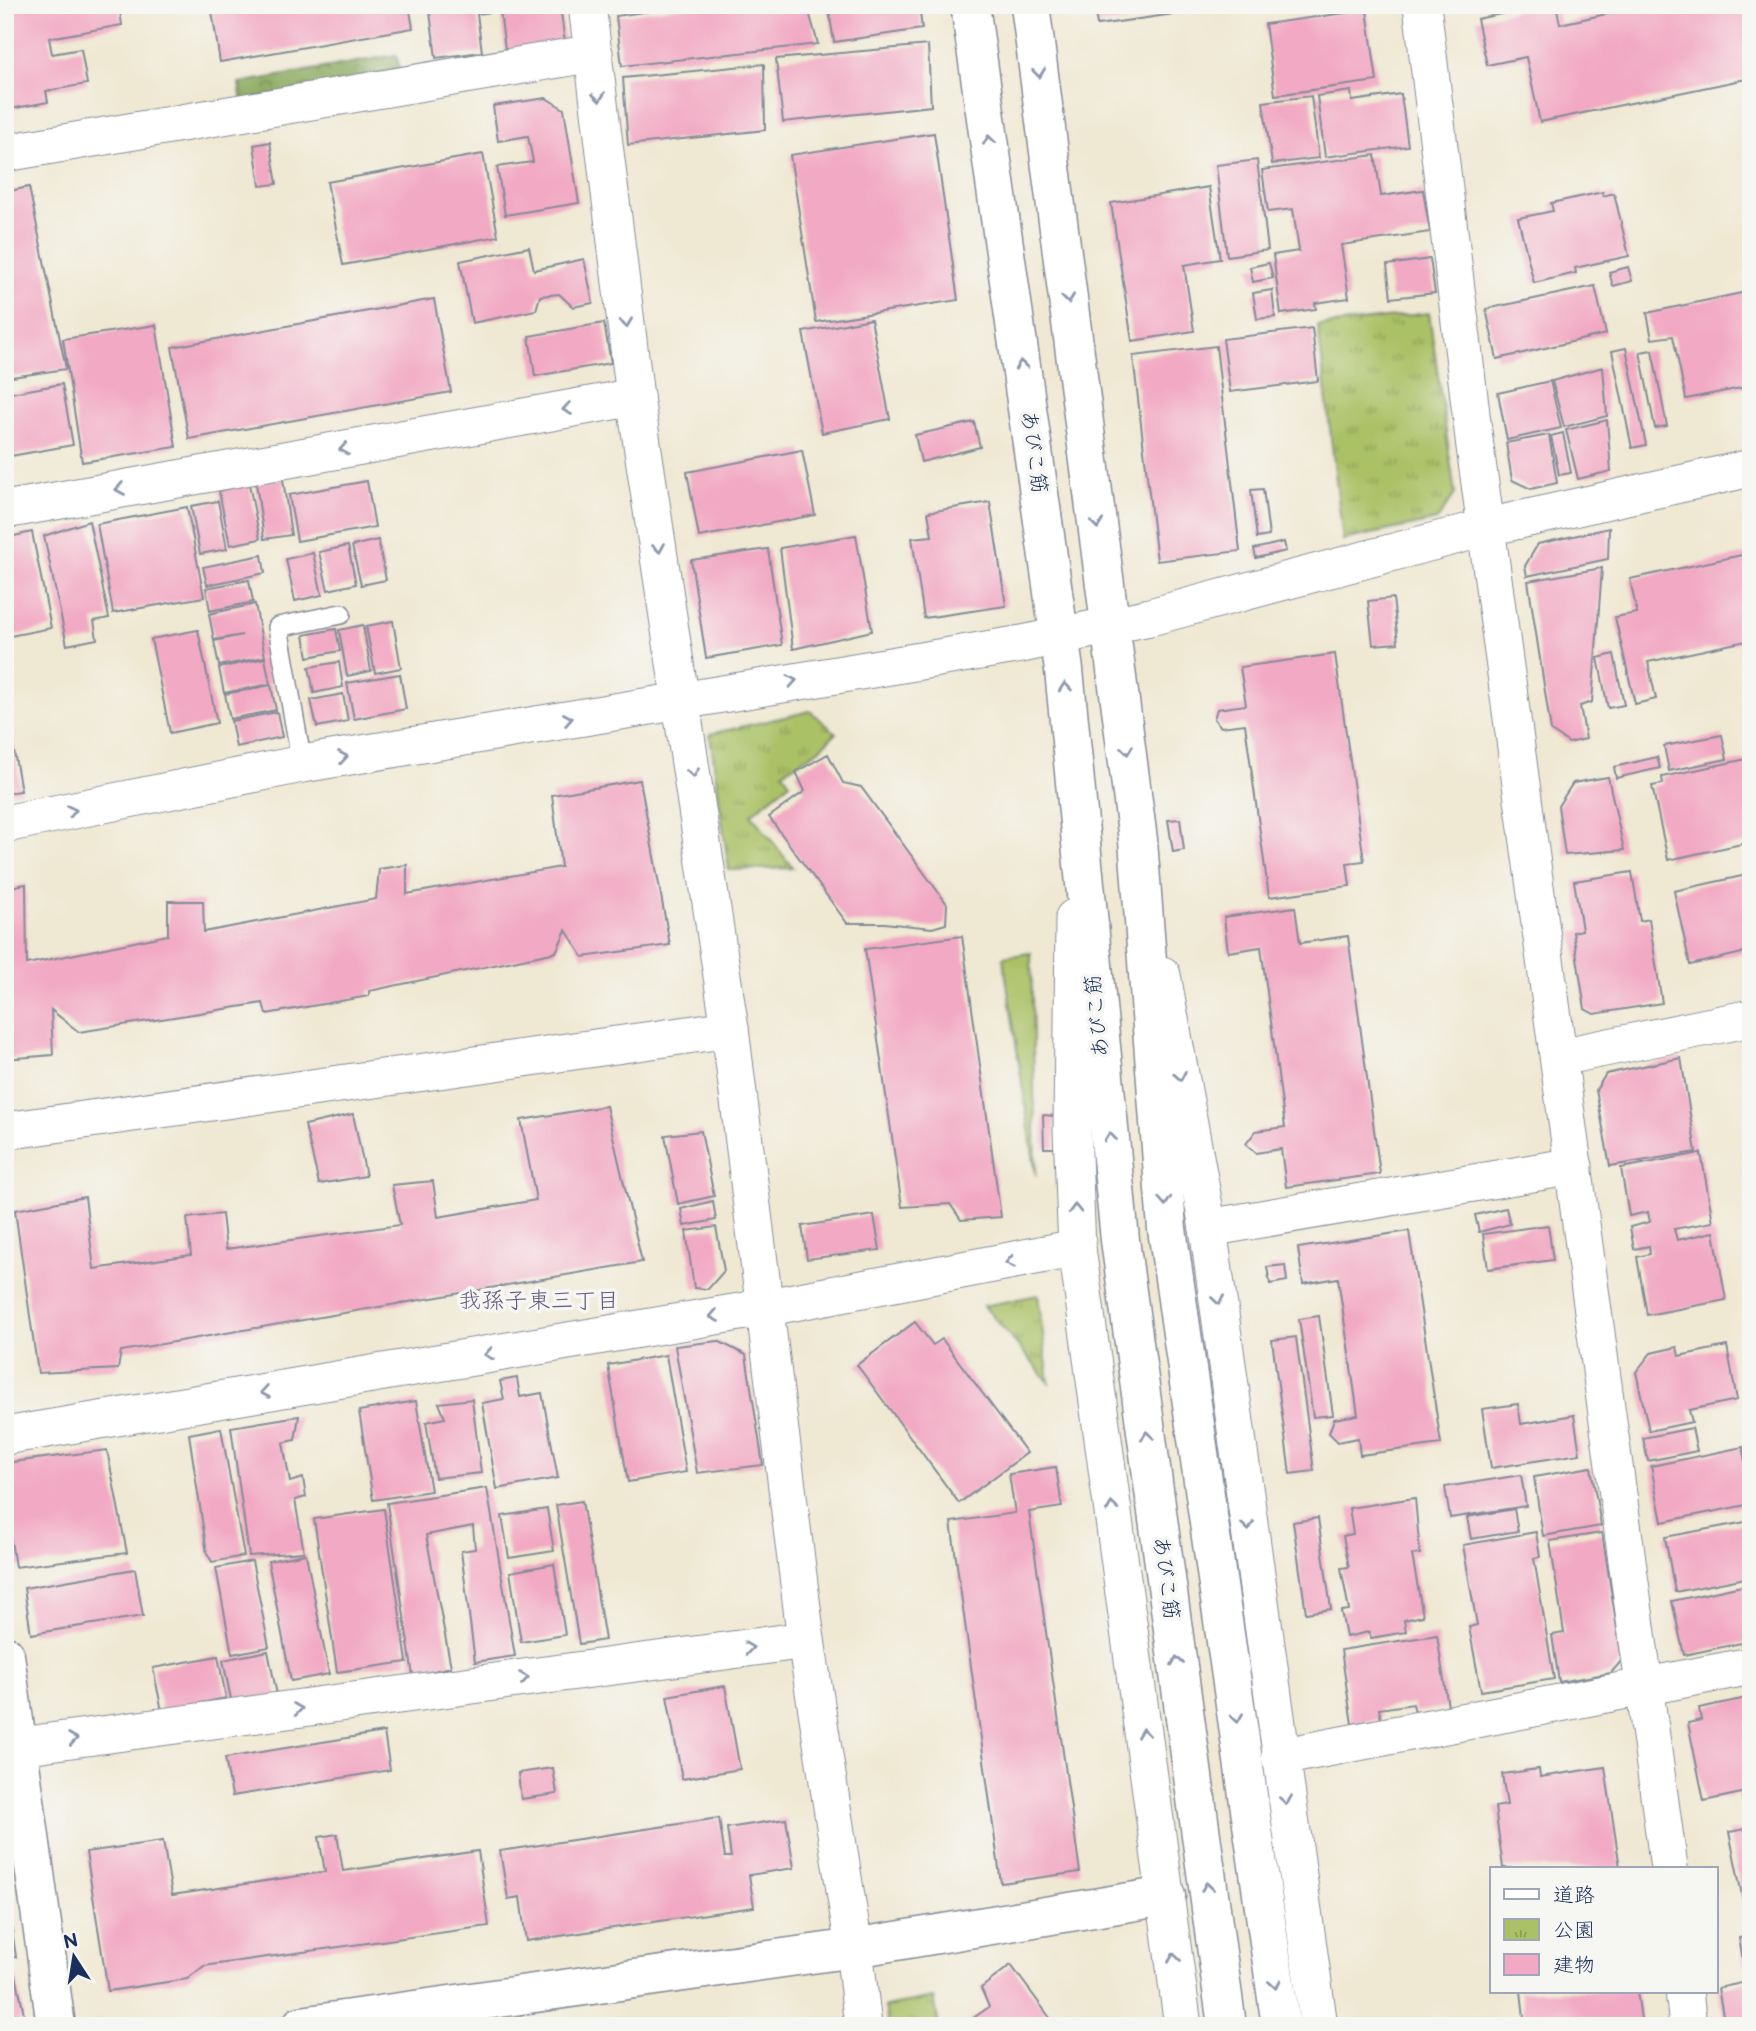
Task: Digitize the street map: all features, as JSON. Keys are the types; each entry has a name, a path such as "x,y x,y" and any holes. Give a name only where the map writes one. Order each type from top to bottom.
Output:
{"main road":[{"name":"あびこ筋","path":"970,5 1060,636 1120,1240 1227,2026"},
{"path":"1030,5 1138,840 1167,1229 1281,2026"},
{"path":"5,1655 11,1747 56,2026"},
{"path":"302,2026 854,1948 1166,1896"}],"street":[{"path":"587,5 635,397 730,1029 806,1640 854,1948 863,2026"},
{"path":"1422,5 1488,527 1646,1687 1668,1867"},
{"path":"5,153 594,53"},
{"path":"5,510 635,397"},
{"path":"5,824 302,764 1060,636 1488,527 1751,468"},
{"path":"1075,804 1072,1130 1077,1248 1183,2026"},
{"path":"1138,840 1208,1228 1280,1758 1320,2026"},
{"path":"1560,1057 1751,1018"},
{"path":"5,1131 730,1029"},
{"path":"1208,1228 1574,1166"},
{"path":"5,1436 763,1308 1077,1248"},
{"path":"11,1747 806,1640"},
{"path":"1280,1758 1751,1666"},
{"path":"1684,1993 1688,2026"}],"lane":[{"path":"302,764 278,627 341,614"}],"green space":[{"path":"396,55 401,72 242,101 239,83"},
{"path":"1429,313 1455,494 1437,520 1343,540 1318,326"},
{"path":"810,711 836,733 817,751 783,772 790,783 751,814 793,868 729,870 710,734"},
{"path":"1031,953 1036,1175 1003,957"},
{"path":"1038,1295 1049,1382 984,1306"},
{"path":"934,1998 939,2026 888,2026 885,2007"}],"building":[{"path":"5,5 119,5 122,25 49,38 52,54 81,49 87,84 46,91 48,102 5,110 5,63 12,62 9,46 5,47"},
{"path":"211,5 409,5 413,28 220,62"},
{"path":"429,5 560,5 565,43 505,50 500,11 477,14 482,52 436,58"},
{"path":"692,5 807,5 818,44 622,66 616,16"},
{"path":"828,5 919,5 922,29 834,42"},
{"path":"1094,5 1223,5 1223,7 1097,25"},
{"path":"1254,5 1289,5 1289,7 1255,12"},
{"path":"1543,5 1556,5 1560,24 1648,5 1751,5 1751,78 1540,122 1526,57 1487,65 1477,19"},
{"path":"1367,10 1377,81 1275,95 1265,24"},
{"path":"928,45 931,106 783,122 776,59"},
{"path":"764,64 765,130 628,145 623,78"},
{"path":"1351,91 1352,101 1401,94 1408,146 1325,157 1317,96"},
{"path":"1311,96 1319,158 1272,164 1263,102"},
{"path":"546,98 564,109 579,203 505,215 497,167 533,162 528,136 498,141 493,106"},
{"path":"934,133 958,300 816,322 790,155"},
{"path":"270,142 277,184 260,186 254,145"},
{"path":"483,154 498,236 343,265 327,182"},
{"path":"1375,155 1381,196 1423,190 1430,232 1341,245 1349,298 1315,303 1316,309 1281,314 1273,255 1299,251 1293,209 1268,212 1262,170"},
{"path":"1257,160 1268,250 1227,256 1216,165"},
{"path":"29,187 66,369 5,378 5,192"},
{"path":"1209,187 1220,259 1184,265 1194,331 1132,341 1111,203"},
{"path":"1603,192 1603,196 1614,193 1629,256 1575,268 1576,273 1534,283 1518,218 1553,211 1551,203"},
{"path":"529,247 534,270 584,259 593,303 573,307 559,294 540,296 536,310 472,323 460,261"},
{"path":"1430,259 1435,293 1391,298 1387,265"},
{"path":"1269,263 1273,278 1253,282 1250,267"},
{"path":"1628,267 1632,281 1613,286 1609,272"},
{"path":"1595,286 1606,334 1497,359 1486,309"},
{"path":"1272,290 1275,317 1257,319 1253,293"},
{"path":"1751,291 1751,386 1686,399 1673,336 1652,339 1647,313"},
{"path":"434,299 451,392 189,439 172,347"},
{"path":"871,319 890,419 822,433 803,332"},
{"path":"604,323 611,363 535,376 529,336"},
{"path":"156,325 176,447 82,462 63,339"},
{"path":"1312,328 1318,381 1230,392 1223,339"},
{"path":"1216,346 1240,551 1157,561 1133,356"},
{"path":"1626,348 1646,445 1632,448 1612,351"},
{"path":"1652,350 1667,426 1655,428 1640,352"},
{"path":"1603,367 1607,416 1564,427 1552,381"},
{"path":"1550,381 1561,428 1507,440 1498,393"},
{"path":"62,384 73,445 5,457 5,394"},
{"path":"1607,420 1611,471 1578,479 1566,430"},
{"path":"974,422 980,447 921,462 915,435"},
{"path":"1563,433 1571,473 1559,475 1551,436"},
{"path":"1549,435 1557,483 1531,489 1512,480 1506,443"},
{"path":"802,450 815,515 699,537 687,472"},
{"path":"283,479 291,535 264,539 256,483"},
{"path":"367,481 375,527 297,541 289,495"},
{"path":"249,484 260,539 230,545 219,491"},
{"path":"1263,489 1269,536 1257,538 1251,490"},
{"path":"218,501 227,549 200,554 191,506"},
{"path":"990,502 1006,606 924,618 912,538 932,536 928,512"},
{"path":"187,507 204,597 113,613 97,524"},
{"path":"89,521 109,618 94,621 97,639 67,645 44,536"},
{"path":"1609,528 1608,559 1527,576 1525,566 1538,544"},
{"path":"32,532 51,628 5,637 5,538"},
{"path":"856,535 872,631 793,649 780,548"},
{"path":"378,540 386,580 361,585 352,546"},
{"path":"1284,542 1286,551 1256,558 1254,549"},
{"path":"348,546 356,584 328,590 319,552"},
{"path":"768,549 782,645 706,658 691,560"},
{"path":"313,553 322,595 295,601 286,559"},
{"path":"1751,553 1751,640 1648,662 1656,699 1635,704 1615,617 1637,613 1630,579"},
{"path":"262,555 265,573 207,585 203,567"},
{"path":"1602,568 1592,702 1580,706 1586,739 1569,743 1551,731 1528,581"},
{"path":"249,580 253,602 210,611 206,588"},
{"path":"1393,598 1398,643 1373,645 1368,601"},
{"path":"255,604 265,657 219,666 214,641 242,635 214,640 209,614"},
{"path":"393,621 401,668 375,673 366,626"},
{"path":"363,625 371,671 347,676 339,630"},
{"path":"336,629 340,651 308,657 304,635"},
{"path":"198,630 217,723 170,733 151,639"},
{"path":"1335,654 1364,861 1347,863 1350,886 1269,897 1245,724 1221,727 1214,719 1217,709 1246,705 1240,667"},
{"path":"1614,654 1624,705 1608,708 1598,658"},
{"path":"265,658 270,684 224,693 219,668"},
{"path":"339,662 343,687 314,693 309,667"},
{"path":"400,674 406,709 354,719 347,683"},
{"path":"271,685 276,710 230,719 225,694"},
{"path":"343,694 348,721 317,727 311,700"},
{"path":"7,712 21,791 5,793 5,713"},
{"path":"277,712 282,737 236,747 231,721"},
{"path":"1722,735 1727,759 1669,771 1664,746"},
{"path":"828,754 843,783 861,787 947,904 946,924 932,928 884,923 847,923 769,817 805,791 796,772"},
{"path":"1657,757 1660,768 1616,778 1614,767"},
{"path":"1751,758 1751,842 1668,860 1652,786 1663,784 1662,777"},
{"path":"1608,777 1624,850 1565,855 1558,806 1573,783"},
{"path":"640,780 670,945 583,957 566,930 556,952 369,991 369,996 266,1014 263,1003 79,1032 51,1010 53,1055 5,1059 5,888 26,884 27,964 168,935 168,901 203,901 204,932 376,899 379,869 407,865 407,894 561,867 552,795"},
{"path":"1180,819 1184,850 1173,852 1168,820"},
{"path":"1632,872 1640,921 1649,919 1662,1003 1594,1014 1585,1009 1573,932 1582,930 1574,881"},
{"path":"1751,874 1751,951 1690,965 1674,891"},
{"path":"1295,907 1300,943 1348,936 1380,1174 1286,1187 1281,1149 1256,1153 1246,1144 1256,1131 1285,1127 1261,947 1228,952 1224,917"},
{"path":"962,936 1001,1217 961,1220 950,1204 902,1207 865,949"},
{"path":"1681,1058 1696,1152 1610,1166 1596,1090 1606,1074"},
{"path":"606,1106 642,1262 121,1351 118,1369 38,1373 15,1210 85,1197 94,1269 191,1255 187,1218 222,1214 226,1249 400,1225 392,1185 433,1181 438,1217 536,1200 521,1120"},
{"path":"353,1114 366,1176 319,1184 305,1125"},
{"path":"1043,1115 1055,1116 1055,1148 1044,1148"},
{"path":"701,1131 714,1196 678,1204 665,1135"},
{"path":"1701,1153 1713,1222 1674,1229 1677,1240 1714,1232 1726,1300 1647,1315 1637,1257 1650,1254 1649,1246 1634,1249 1630,1227 1650,1222 1648,1212 1629,1216 1621,1168"},
{"path":"713,1201 716,1220 684,1226 681,1209"},
{"path":"1506,1208 1510,1224 1479,1232 1475,1215"},
{"path":"874,1215 880,1250 807,1259 802,1226"},
{"path":"1548,1225 1553,1260 1488,1269 1483,1234"},
{"path":"716,1227 724,1271 708,1289 694,1288 686,1231"},
{"path":"1409,1231 1441,1444 1360,1455 1358,1438 1338,1442 1329,1433 1334,1419 1358,1415 1338,1278 1303,1284 1298,1248"},
{"path":"1285,1265 1287,1281 1270,1284 1267,1267"},
{"path":"1319,1316 1333,1415 1313,1417 1299,1319"},
{"path":"915,1322 933,1345 942,1339 1027,1453 959,1503 857,1365"},
{"path":"1296,1337 1314,1471 1290,1474 1272,1340"},
{"path":"718,1341 746,1355 763,1465 697,1473 675,1346"},
{"path":"1727,1346 1737,1400 1689,1410 1692,1422 1649,1431 1636,1372 1651,1353 1677,1347 1679,1356"},
{"path":"666,1355 686,1472 628,1482 608,1365"},
{"path":"517,1378 520,1397 542,1393 558,1478 497,1489 482,1403 504,1399 500,1381"},
{"path":"472,1399 481,1473 435,1478 426,1422 445,1418 439,1403"},
{"path":"416,1401 431,1491 373,1500 359,1411"},
{"path":"1518,1404 1521,1424 1574,1415 1580,1454 1491,1468 1482,1409"},
{"path":"299,1416 295,1440 283,1443 290,1482 303,1478 306,1497 295,1500 304,1552 249,1556 231,1427"},
{"path":"221,1428 244,1556 212,1562 207,1553 189,1434"},
{"path":"1692,1428 1697,1451 1648,1461 1643,1438"},
{"path":"1743,1447 1751,1504 1662,1522 1651,1466"},
{"path":"107,1450 127,1553 15,1567 5,1500 5,1463"},
{"path":"1056,1467 1062,1507 1029,1512 1080,1872 1001,1883 951,1522 1015,1513 1009,1474"},
{"path":"1591,1467 1601,1526 1543,1536 1534,1477"},
{"path":"1521,1475 1526,1506 1450,1518 1445,1487"},
{"path":"487,1488 515,1656 475,1662 461,1551 475,1549 473,1526 426,1535 451,1667 413,1676 387,1503"},
{"path":"1415,1498 1420,1554 1412,1555 1423,1616 1404,1620 1406,1632 1371,1638 1369,1632 1346,1637 1341,1611 1349,1610 1341,1568 1349,1567 1343,1536 1353,1534 1349,1508"},
{"path":"582,1501 605,1640 579,1644 556,1505"},
{"path":"384,1509 407,1662 337,1672 314,1519"},
{"path":"547,1509 554,1551 509,1558 502,1516"},
{"path":"1514,1509 1518,1531 1471,1539 1467,1517"},
{"path":"1318,1518 1331,1609 1306,1613 1293,1522"},
{"path":"1751,1521 1751,1577 1675,1592 1665,1537"},
{"path":"1536,1532 1540,1557 1534,1558 1554,1679 1481,1691 1469,1627 1477,1625 1463,1545"},
{"path":"1602,1533 1622,1660 1611,1673 1559,1682 1552,1635 1564,1633 1550,1541"},
{"path":"306,1554 329,1674 291,1681 268,1561"},
{"path":"252,1561 269,1647 232,1654 216,1568"},
{"path":"554,1564 565,1635 521,1642 510,1572"},
{"path":"135,1569 143,1616 31,1634 24,1588"},
{"path":"1751,1584 1751,1641 1684,1655 1672,1601"},
{"path":"1437,1635 1448,1707 1415,1712 1413,1704 1379,1709 1381,1719 1352,1724 1341,1650"},
{"path":"268,1651 277,1695 232,1704 223,1660"},
{"path":"218,1656 226,1698 162,1711 153,1668"},
{"path":"725,1686 740,1769 682,1779 667,1696"},
{"path":"1751,1697 1751,1791 1704,1801 1688,1723 1701,1720 1699,1708"},
{"path":"384,1732 390,1770 232,1796 225,1758"},
{"path":"1605,1767 1620,1867 1503,1867 1495,1807 1507,1805 1502,1774 1539,1769 1540,1777"},
{"path":"553,1768 557,1794 521,1799 518,1773"},
{"path":"1751,1795 1751,1825 1748,1826 1742,1797"},
{"path":"719,1818 725,1857 731,1857 727,1828 786,1819 794,1868 749,1875 754,1907 526,1941 520,1897 508,1899 500,1851"},
{"path":"1751,1828 1751,1933 1750,1934 1729,1832"},
{"path":"337,1834 343,1871 478,1851 489,1926 204,1966 187,1979 108,1991 86,1852 163,1841 172,1895 325,1872 319,1837"},
{"path":"5,1883 12,1897 5,1901"},
{"path":"9,1909 16,1957 5,1959 5,1910"},
{"path":"1751,1936 1751,1965 1744,1966 1739,1938"},
{"path":"1011,1965 1056,2026 962,2026 989,2007 981,1988"},
{"path":"16,1975 24,2014 16,2026 5,2026 5,1978"},
{"path":"1751,1981 1751,2026 1725,2026 1718,1988"},
{"path":"1521,1993 1637,1993 1642,2026 1525,2026"}],"district":[{"name":"我孫子東三丁目","path":"539,1301"}]}
